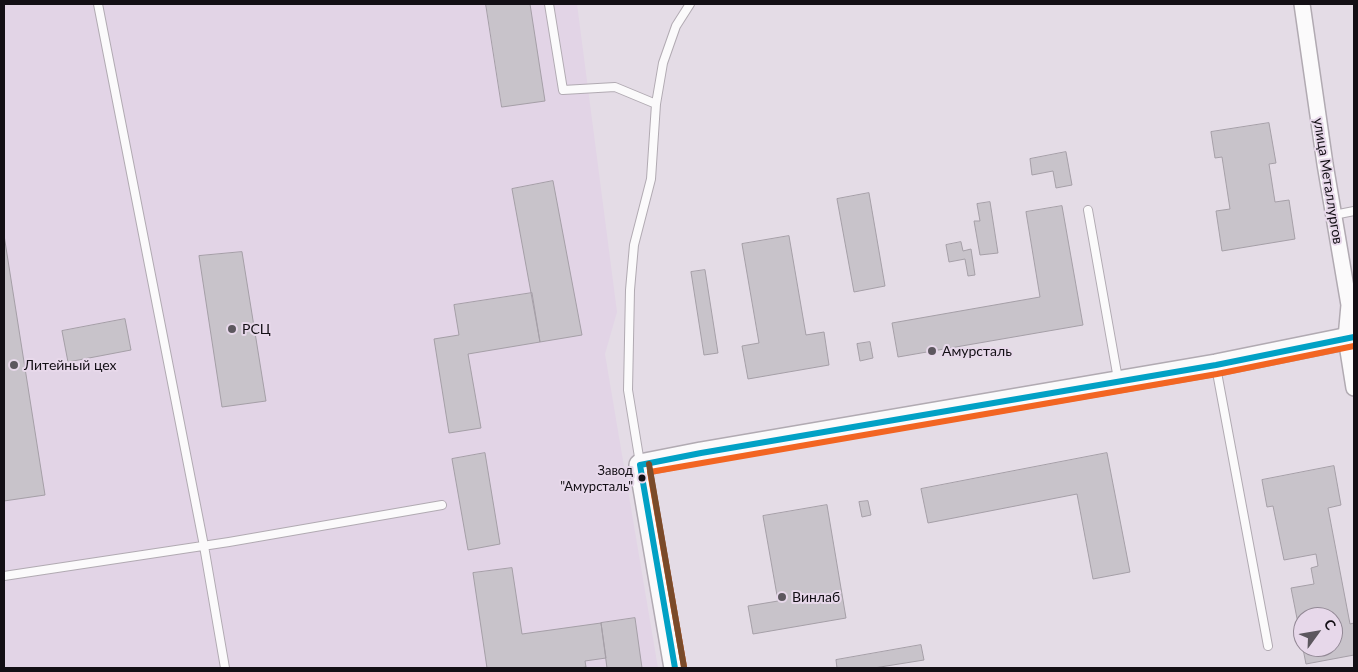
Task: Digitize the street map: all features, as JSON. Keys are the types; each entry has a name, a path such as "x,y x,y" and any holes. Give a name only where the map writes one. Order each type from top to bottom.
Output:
{"street":[{"name":"улица Металлургов","path":"1302,4 1349,305 1354,388"},
{"path":"675,668 640,465 1216,365 1350,338"}],"lane":[{"path":"98,4 204,546 225,668"},
{"path":"549,4 563,90 615,88 656,104"},
{"path":"640,465 628,390 630,290 634,245 651,179 656,104 663,63 676,26 690,4"},
{"path":"1088,210 1119,381"},
{"path":"1334,215 1354,211"},
{"path":"1216,365 1268,646"},
{"path":"4,576 204,546 442,505"}],"shaded area":[{"path":"4,4 577,4 617,312 605,354 658,668 4,668"}],"building":[{"path":"486,4 530,4 545,101 502,107"},
{"path":"1269,123 1276,163 1269,164 1275,202 1289,200 1295,239 1222,251 1216,211 1230,209 1222,157 1215,158 1211,132"},
{"path":"1066,152 1072,185 1056,188 1053,171 1032,175 1030,159"},
{"path":"553,181 582,335 540,342 512,189"},
{"path":"869,193 885,286 854,292 837,199"},
{"path":"990,202 998,253 980,255 974,221 980,221 977,204"},
{"path":"1062,206 1083,325 898,357 892,323 1040,297 1026,212"},
{"name":"Литейный цех","path":"4,235 45,495 4,501"},
{"path":"789,236 806,335 824,332 829,365 748,379 742,346 759,343 742,244"},
{"path":"961,242 963,251 971,249 975,275 968,276 965,259 949,262 946,245"},
{"name":"РСЦ","path":"242,252 266,401 222,407 199,256"},
{"path":"705,270 718,353 704,355 691,272"},
{"path":"532,293 540,342 468,354 481,428 449,433 434,339 459,335 454,305"},
{"path":"125,319 131,350 68,362 62,331"},
{"path":"870,342 873,358 860,361 857,344"},
{"path":"485,453 500,544 468,550 452,459"},
{"path":"1107,453 1130,572 1093,579 1077,494 928,523 921,489"},
{"path":"1334,466 1341,505 1328,508 1350,624 1354,623 1354,655 1306,664 1305,657 1343,657 1343,607 1295,607 1291,588 1314,584 1311,568 1318,566 1316,554 1284,560 1273,506 1267,507 1262,480"},
{"path":"868,501 871,515 862,517 859,502"},
{"path":"827,505 846,618 753,634 748,606 778,601 763,516"},
{"path":"512,568 522,634 601,623 606,658 585,661 586,667 580,668 487,668 473,573"},
{"path":"635,618 642,668 607,668 601,623"},
{"path":"921,645 924,660 874,668 837,668 836,660"}],"transit line":[{"path":"640,465 1216,365 1354,337"},
{"path":"684,667 650,472 1217,374 1354,346"},
{"path":"649,464 684,667"},
{"path":"640,465 675,668"}],"place":[{"name":"РСЦ","path":"232,329"},
{"name":"Амурсталь","path":"932,351"},
{"name":"Литейный цех","path":"14,365"},
{"name":"Завод \"Амурсталь\"","path":"642,478"},
{"name":"Винлаб","path":"782,597"}]}
